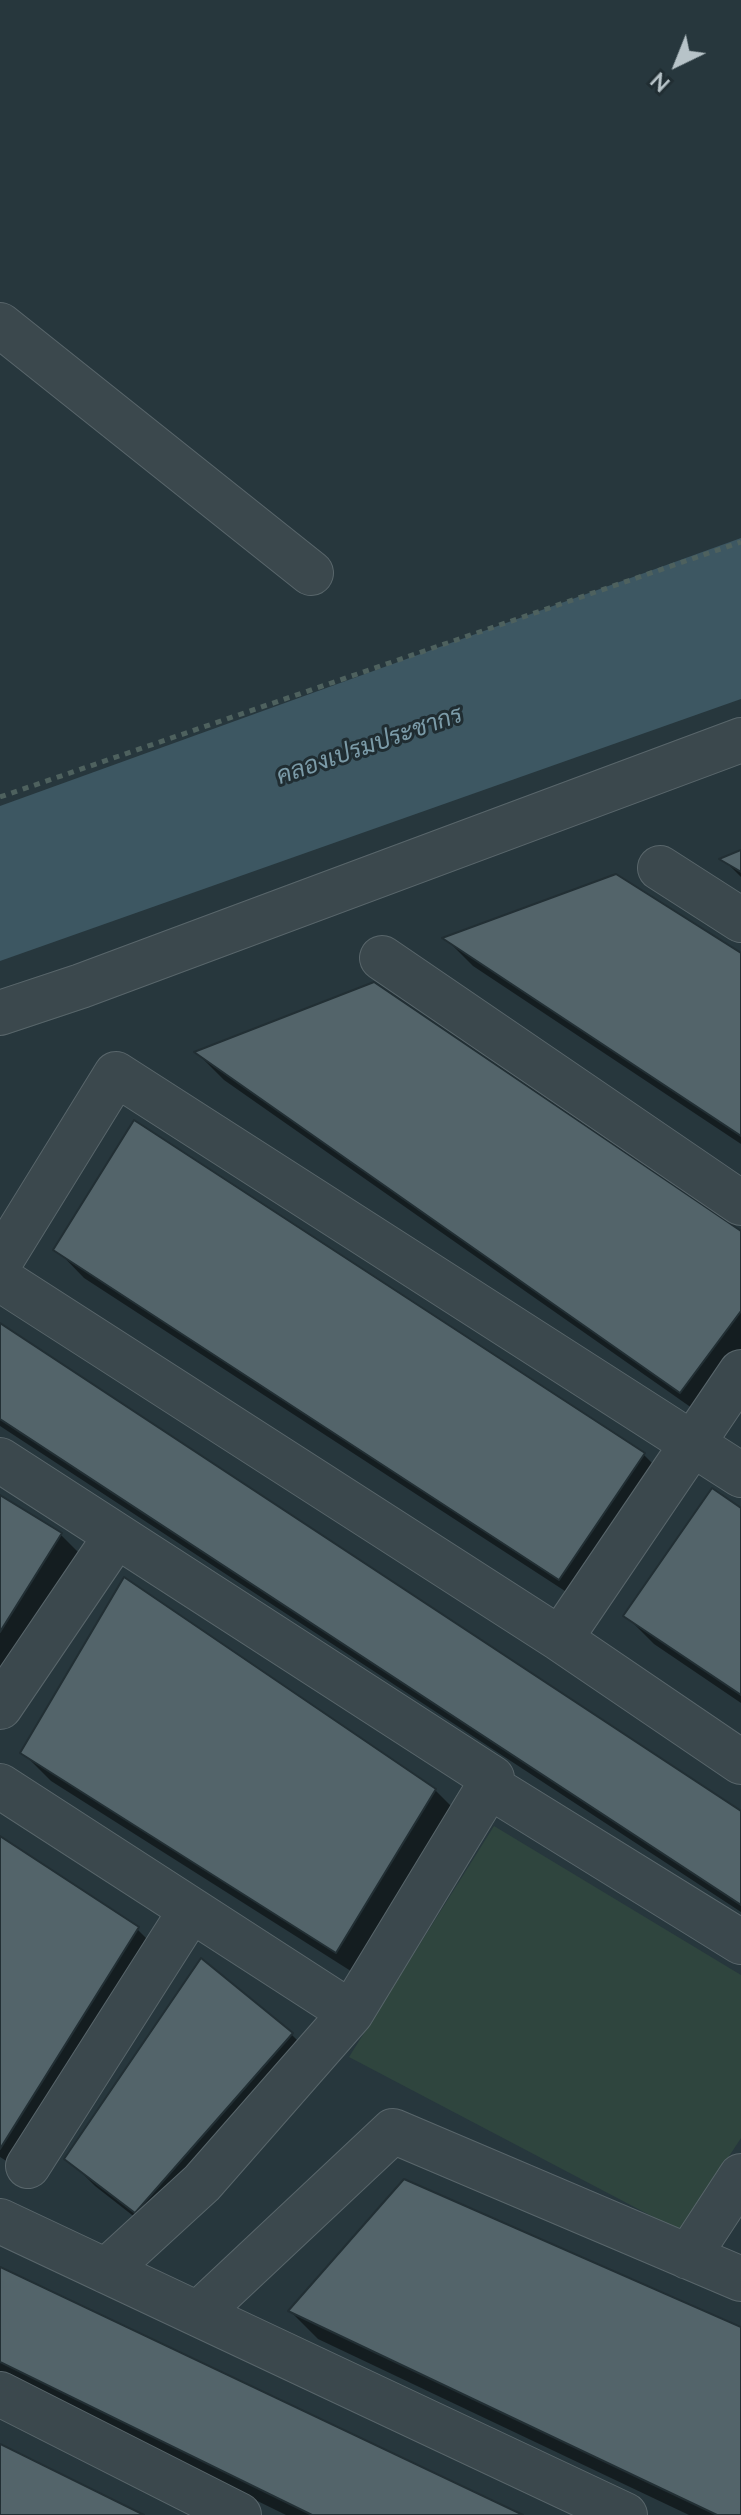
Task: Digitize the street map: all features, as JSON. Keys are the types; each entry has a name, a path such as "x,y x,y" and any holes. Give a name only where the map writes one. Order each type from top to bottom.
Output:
{"street":[{"path":"0,325 311,573"},
{"path":"0,1013 96,981 741,740"},
{"path":"660,868 741,920"},
{"path":"382,958 741,1203"},
{"path":"0,1262 116,1074 741,1475"},
{"path":"0,1279 560,1639 741,1762"},
{"path":"560,1639 741,1372"},
{"path":"0,1460 492,1778 351,2013 202,2183 106,2271"},
{"path":"0,1707 116,1536"},
{"path":"0,1786 351,2013"},
{"path":"489,1786 741,1942"},
{"path":"28,2166 191,1910"},
{"path":"198,2314 393,2131 741,2279"},
{"path":"688,2257 741,2176"},
{"path":"0,2221 625,2515"},
{"path":"0,2394 239,2515"}],"path":[{"path":"0,797 741,542"}],"green space":[{"path":"494,1826 741,1975 741,2138 680,2231 349,2057"}],"water":[{"name":"คลองเปรมประชากร","path":"741,538 741,699 0,961 0,806"}],"building":[{"path":"741,850 741,872 719,859"},
{"path":"616,874 741,953 741,1136 442,938"},
{"path":"374,982 741,1231 741,1311 680,1393 194,1052"},
{"path":"134,1120 645,1453 559,1580 53,1250"},
{"path":"0,1323 741,1811 741,1905 0,1419"},
{"path":"712,1488 741,1508 741,1695 623,1616"},
{"path":"0,1495 62,1533 0,1632"},
{"path":"124,1577 436,1789 336,1953 20,1753"},
{"path":"0,1836 139,1927 0,2149"},
{"path":"201,1958 293,2033 135,2213 64,2159"},
{"path":"404,2179 741,2327 741,2515 717,2515 288,2311"},
{"path":"0,2267 523,2515 312,2515 0,2362"},
{"path":"0,2444 144,2515 0,2515"}]}
